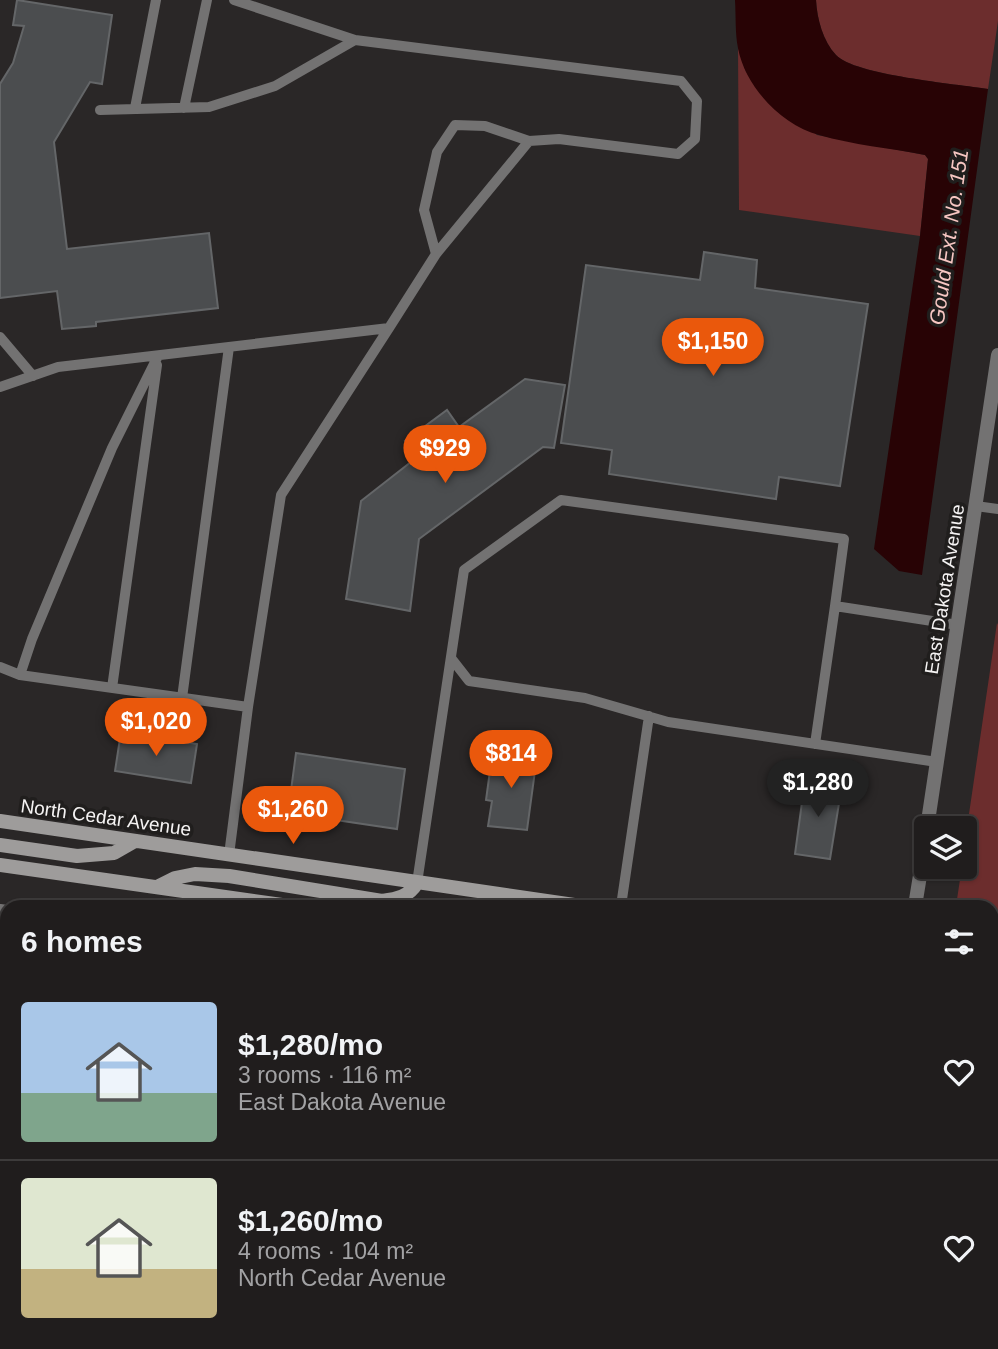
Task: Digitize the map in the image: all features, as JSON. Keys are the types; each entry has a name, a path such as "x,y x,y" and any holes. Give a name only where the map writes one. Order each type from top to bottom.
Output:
{"main road":[{"name":"North Cedar Avenue","path":"0,821 538,900"},
{"path":"0,845 77,856 114,853 135,841"},
{"path":"0,865 247,900"},
{"path":"157,887 175,878 195,874 229,876 376,900"},
{"path":"390,900 399,899 410,892 417,883"}],"street":[{"name":"East Dakota Avenue","path":"930,816 998,355"},
{"path":"916,900 919,879"}],"lane":[{"path":"135,108 156,0"},
{"path":"184,108 207,0"},
{"path":"234,0 355,40 681,80 697,101 695,139 678,154 559,139 529,141 485,126 455,125 437,152 424,210 436,254"},
{"path":"100,110 209,107 275,86 355,40"},
{"path":"229,855 248,707 281,495 436,254 529,141"},
{"path":"0,387 58,367 389,328"},
{"path":"0,337 33,376"},
{"path":"182,698 229,347"},
{"path":"20,676 32,639 112,448 158,356"},
{"path":"111,688 158,356"},
{"path":"417,883 464,570 561,500 844,539 815,744"},
{"path":"976,506 998,509"},
{"path":"835,606 958,625"},
{"path":"451,658 469,681 585,698 668,722 937,762"},
{"path":"0,667 20,676 248,707"},
{"path":"622,900 649,716"}],"shaded area":[{"path":"816,0 998,0 998,21 988,89 884,73 846,62 836,55 824,36"},
{"path":"738,48 746,72 817,135 925,155 928,159 920,236 739,210"},
{"path":"997,623 998,900 957,900 960,879 977,879 977,816 969,816"}],"water":[{"name":"Gould Ext. No. 151","path":"735,0 816,0 824,36 836,55 846,62 884,73 988,89 922,575 899,571 874,549 920,236 928,159 925,155 819,135 791,123 767,102 748,76 737,42"}],"building":[{"path":"17,0 112,15 102,84 90,82 54,142 67,249 209,233 218,308 96,322 96,326 62,329 57,291 0,298 0,84 13,63 24,26 13,25"},
{"path":"704,252 757,260 755,288 868,304 840,486 779,477 776,499 609,474 612,450 561,443 586,265 700,280"},
{"path":"525,379 565,385 554,448 543,447 419,539 410,611 346,599 361,501 416,458 405,441 447,410 459,427"},
{"path":"121,732 197,744 191,783 115,771"},
{"path":"500,751 537,756 527,830 488,826 492,801 486,800 492,756 498,757"},
{"path":"296,753 405,769 397,829 288,813"},
{"path":"805,780 835,782 835,790 841,791 830,859 795,854"}]}
